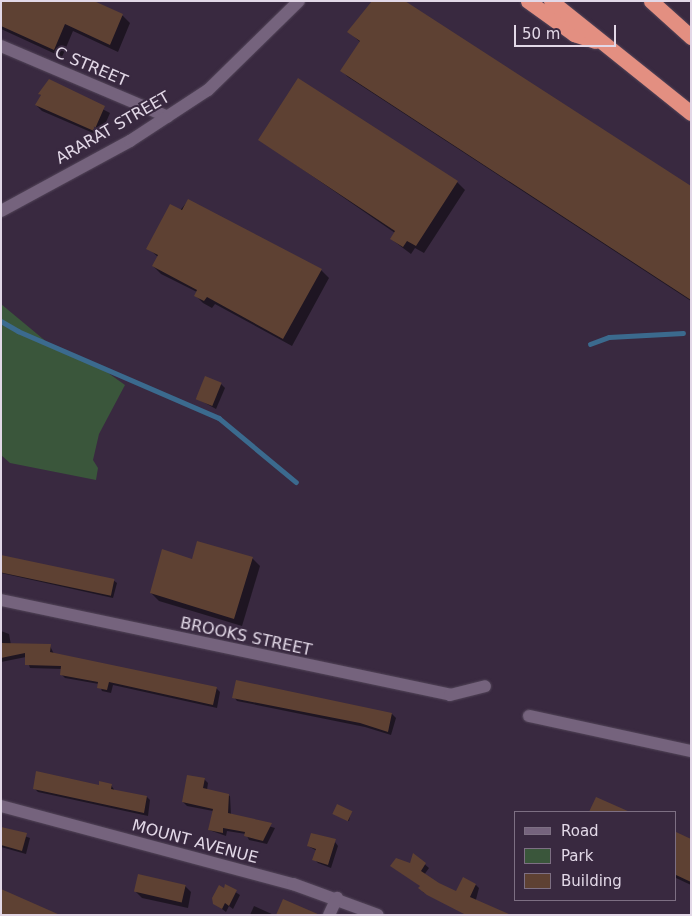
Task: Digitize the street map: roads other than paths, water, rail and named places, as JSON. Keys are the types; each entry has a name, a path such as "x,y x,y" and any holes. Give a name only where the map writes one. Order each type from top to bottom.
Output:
{"highway":[{"path":"528,1 574,34 610,47"},
{"path":"550,1 691,113"},
{"path":"651,1 691,37"}],"street":[{"name":"ARARAT STREET","path":"1,212 168,117 208,90 298,1"},
{"name":"C STREET","path":"1,46 168,117"},
{"name":"BROOKS STREET","path":"1,600 450,695 484,686"},
{"path":"529,716 691,751"},
{"name":"MOUNT AVENUE","path":"1,806 337,898 378,915"},
{"path":"329,915 337,898"}],"waterway":[{"path":"1,321 18,331 219,418 296,482"},
{"path":"590,344 609,337 683,333"}]}
